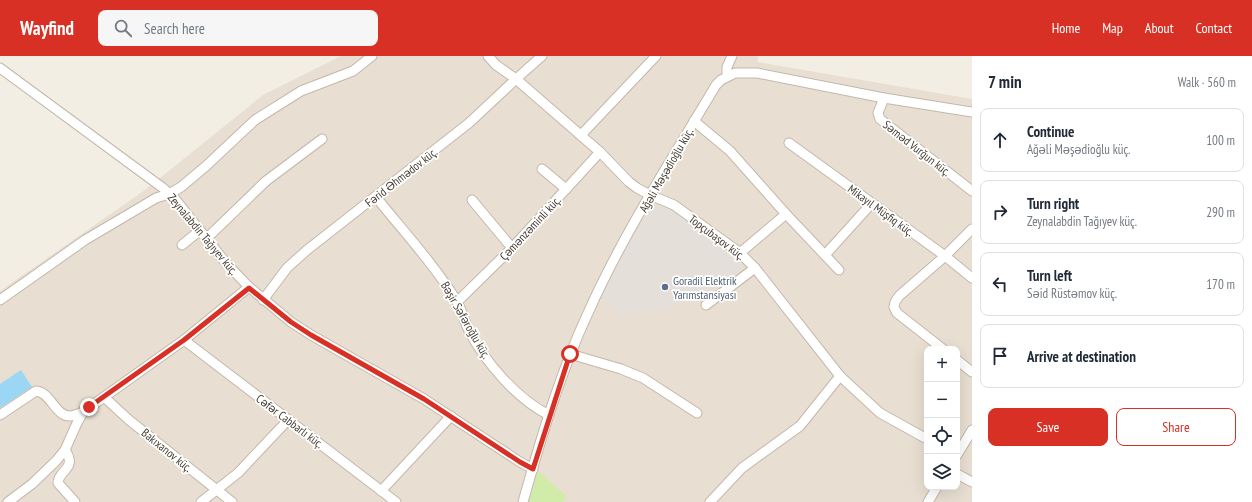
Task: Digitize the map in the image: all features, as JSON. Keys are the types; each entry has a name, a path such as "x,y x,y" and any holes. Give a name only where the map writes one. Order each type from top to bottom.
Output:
{"street":[{"path":"0,300 85,240 156,198 169,194 181,186 206,166 255,120 301,91 353,71 372,56"},
{"name":"Topçubaşov küç.","path":"488,56 496,65 516,79 600,152 629,182 650,195 674,206 740,253 755,268 840,376 880,413 924,437"},
{"name":"Fərid Əhmədov küç.","path":"264,300 287,268 297,259 469,123 542,56"},
{"path":"581,136 656,56"},
{"path":"732,56 727,67 727,76 744,72 757,73 884,98 972,112"},
{"name":"Zeynalabdin Tağıyev küç.","path":"0,68 169,194 226,263 249,288 291,322 451,416 533,469"},
{"name":"Ağəli Məşədioğlu küç.","path":"523,502 570,354 588,312 650,195 716,85 727,76"},
{"name":"Səməd Vurğun küç.","path":"884,98 878,113 880,119 972,190"},
{"path":"694,122 730,152 839,270"},
{"path":"206,239 266,181 322,139"},
{"name":"Mikayıl Müşfiq küç.","path":"789,143 945,256 972,278"},
{"name":"Çəmənzəminli küç.","path":"458,301 512,248 600,152"},
{"path":"542,169 566,189"},
{"name":"Bəşir Səfəroğlu küç.","path":"376,197 458,301 469,330 495,368 519,395 540,411 550,415"},
{"path":"472,200 512,248"},
{"path":"825,255 872,203"},
{"path":"740,253 786,214"},
{"path":"939,346 896,313 894,307 895,302 899,296 945,256 972,229"},
{"path":"182,245 199,231"},
{"path":"706,305 755,268"},
{"path":"0,415 36,391 41,391 45,394 64,415 71,416 84,412 184,340 249,288"},
{"name":"Cəfər Cabbarlı küç.","path":"184,340 396,502"},
{"path":"570,354 621,369 643,378 697,413"},
{"path":"960,362 972,372"},
{"path":"710,502 742,468 800,426 840,376"},
{"name":"Bakıxanov küç.","path":"104,397 124,416 232,502"},
{"path":"8,502 32,484 56,462 65,450 84,412"},
{"path":"381,491 451,416"},
{"path":"201,502 238,473 288,420"},
{"path":"958,454 972,430"},
{"path":"65,450 69,456 69,464 65,472 59,477 58,484 75,502"},
{"path":"960,476 972,482"},
{"path":"928,502 936,490"}],"shaded area":[{"path":"341,56 758,56 758,62 972,99 972,502 0,502 0,291 145,190 263,95"},
{"path":"649,205 668,206 744,267 714,289 687,299 667,310 623,315 600,298"}],"green space":[{"path":"538,471 567,497 562,502 529,502"}],"water":[{"path":"21,370 32,387 0,408 0,384"}],"place":[{"name":"Goradil Elektrik Yarımstansiyası","path":"665,287"}],"route":[{"path":"89,407 184,340 249,288 291,322 311,335 424,399 533,469 570,354"}]}
